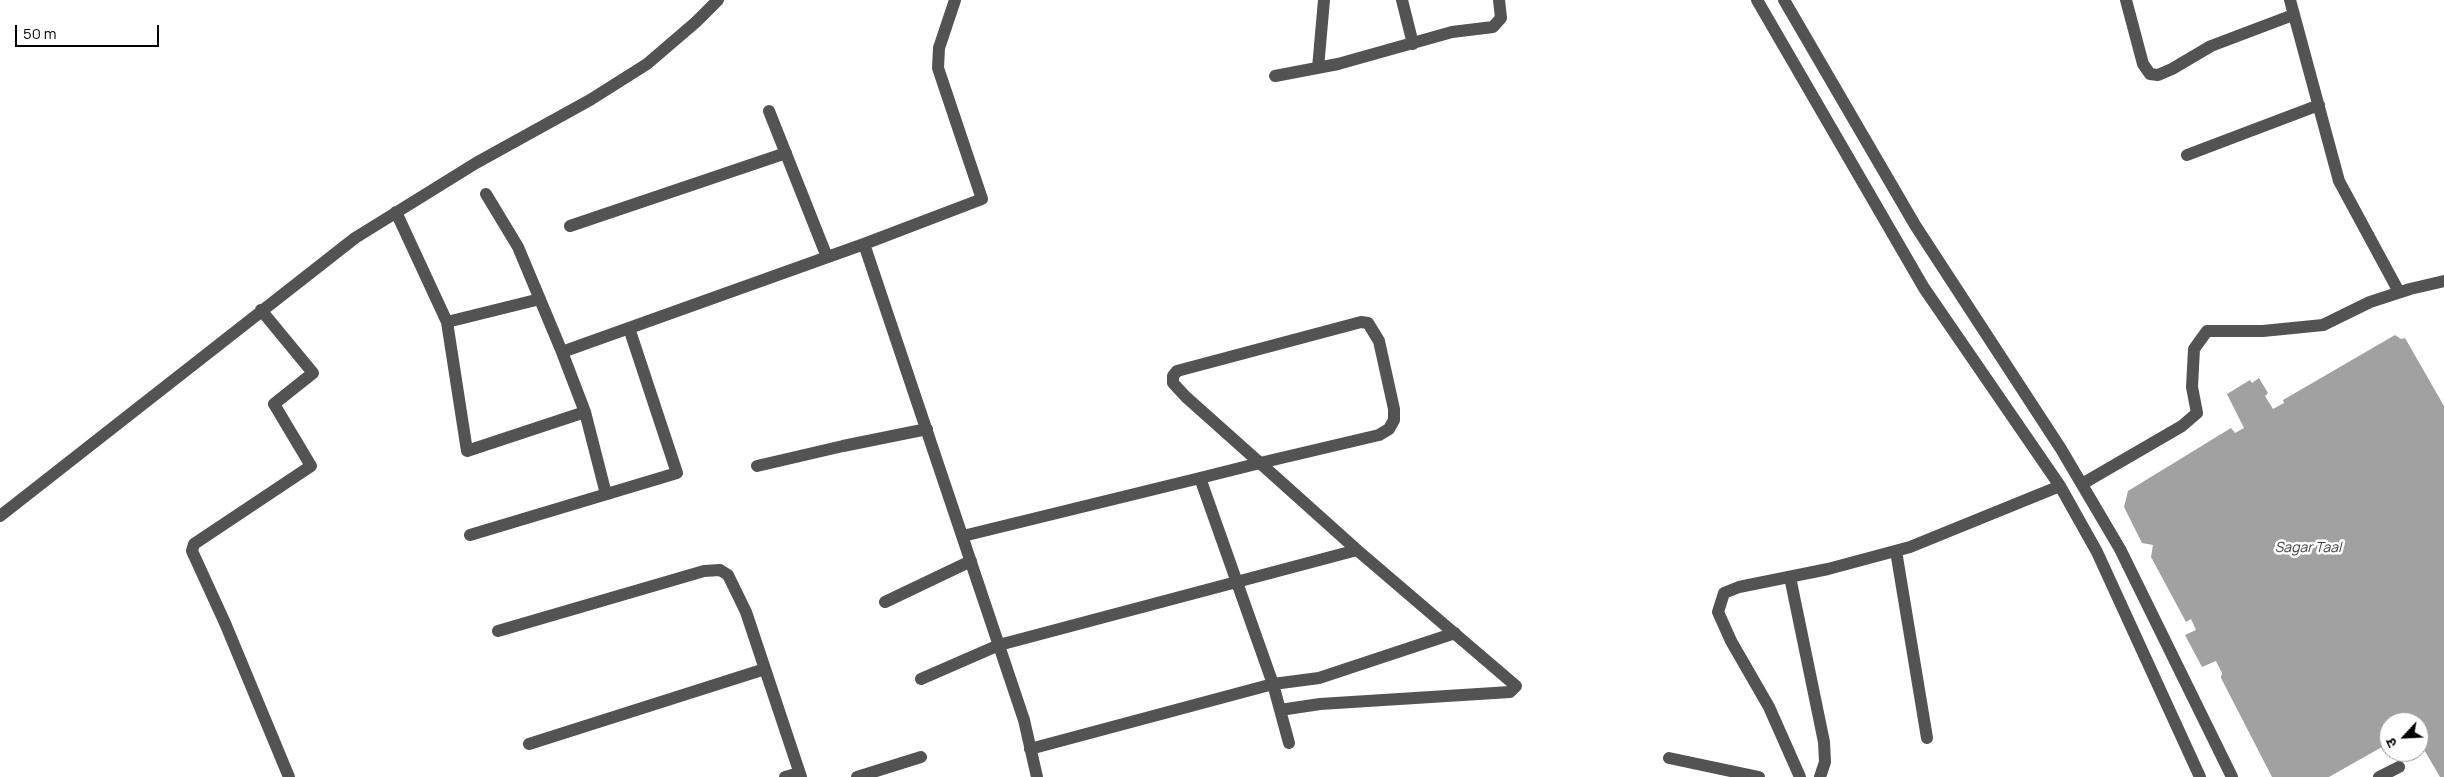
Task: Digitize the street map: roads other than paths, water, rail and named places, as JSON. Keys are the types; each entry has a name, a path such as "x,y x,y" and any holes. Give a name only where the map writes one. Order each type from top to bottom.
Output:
{"street":[{"path":"0,516 354,238 476,162 590,100 647,64 696,22 718,0"},
{"path":"562,352 864,244 982,199 938,68 940,48 955,0"},
{"path":"1318,68 1324,0"},
{"path":"1402,0 1413,44"},
{"path":"1275,76 1318,68 1452,32 1493,28 1501,18 1499,0"},
{"path":"1757,0 1924,288 2060,486 2097,552 2200,777"},
{"path":"1784,0 1915,225 2082,484 2120,549 2232,777"},
{"path":"2126,0 2142,64 2150,74 2158,75 2172,70 2211,46 2293,15"},
{"path":"2290,0 2339,181 2399,292"},
{"path":"2187,155 2319,104"},
{"path":"769,111 827,257"},
{"path":"570,226 786,153"},
{"path":"486,194 518,247 562,352 585,412 606,494"},
{"path":"396,212 447,322 467,452 585,412"},
{"path":"864,244 1024,720 1037,777"},
{"path":"2082,484 2182,426 2197,413 2192,387 2194,349 2207,331 2263,332 2322,325 2370,302 2399,292 2444,281"},
{"path":"447,322 540,299"},
{"path":"261,310 312,373 274,404 311,466 194,544 192,551 225,623 289,777"},
{"path":"963,536 1260,463 1379,435 1388,429 1394,420 1394,409 1379,341 1368,323 1348,324 1177,372 1173,376 1176,388 1260,463 1357,550 1516,686 1510,692 1320,704 1280,710"},
{"path":"470,535 677,473 628,328"},
{"path":"757,466 927,429"},
{"path":"1200,478 1273,684 1289,743"},
{"path":"1800,777 1769,707 1731,640 1718,612 1724,593 1739,587 1828,569 1896,551 2060,486"},
{"path":"921,679 999,645 1357,550"},
{"path":"1896,551 1928,738"},
{"path":"885,602 971,561"},
{"path":"498,631 704,571 720,570 728,575 746,612 800,775 785,777"},
{"path":"1790,577 1824,742 1825,762 1820,777"},
{"path":"1030,749 1273,684 1319,678 1455,633"},
{"path":"528,744 765,670"},
{"path":"857,777 921,757"},
{"path":"1669,758 1759,777"},
{"path":"2379,777 2400,766"}],"water":[{"name":"Sagar Taal","path":"2395,335 2401,339 2405,338 2444,406 2444,777 2440,777 2429,758 2429,712 2379,712 2379,749 2329,777 2272,777 2221,678 2222,673 2216,661 2202,667 2185,635 2196,630 2191,619 2186,622 2151,557 2153,545 2142,543 2124,507 2128,491 2231,428 2235,433 2244,428 2227,394 2250,380 2252,383 2259,378 2268,393 2265,396 2273,409 2284,403 2283,400"}]}
